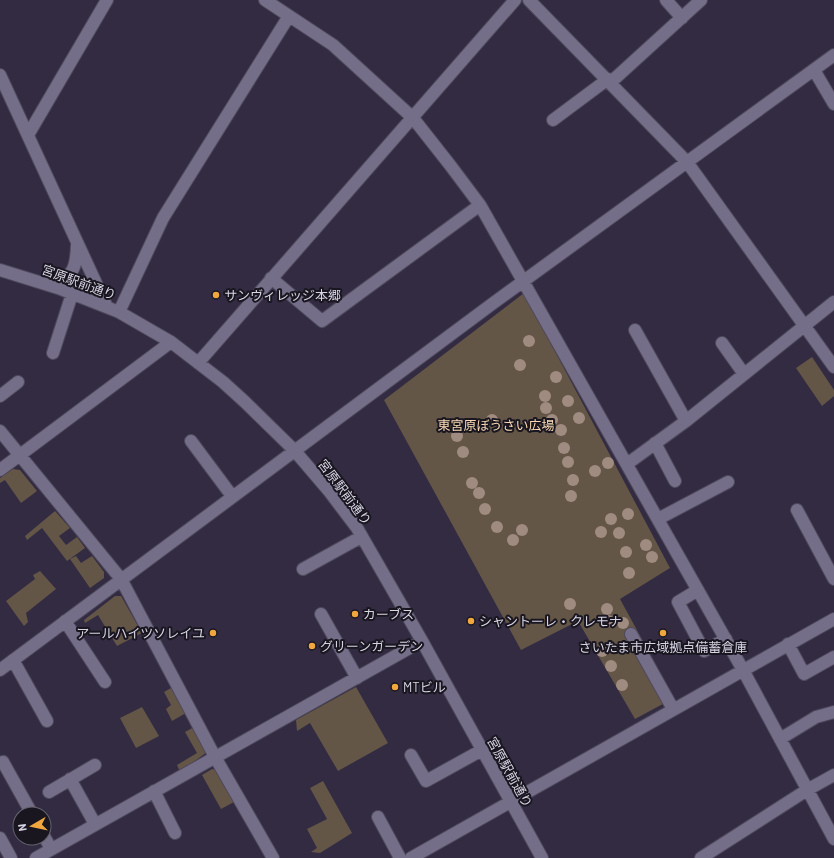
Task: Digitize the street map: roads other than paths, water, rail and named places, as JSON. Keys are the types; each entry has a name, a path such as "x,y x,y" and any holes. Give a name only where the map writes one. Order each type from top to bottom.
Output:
{"street":[{"path":"28,135 107,0"},
{"path":"265,0 333,46 413,118 480,205 726,639 834,839"},
{"path":"198,363 515,0"},
{"path":"529,0 687,162 834,367"},
{"path":"666,0 682,18"},
{"path":"552,120 609,81 701,0"},
{"path":"113,309 163,218 289,16"},
{"path":"0,670 523,281 834,55"},
{"path":"814,70 834,104"},
{"path":"0,75 77,242 113,309"},
{"path":"271,278 322,320 480,205"},
{"path":"46,284 62,280 72,273 76,262 77,242"},
{"name":"宮原駅前通り","path":"0,270 46,284 113,309 171,342 245,402 294,450 357,528 422,641 542,858"},
{"path":"53,353 72,294"},
{"path":"627,464 686,421 834,302"},
{"path":"635,330 686,421"},
{"path":"0,470 171,342"},
{"path":"722,343 744,374"},
{"path":"0,396 18,382"},
{"path":"0,431 121,579 215,757 273,858"},
{"path":"191,441 232,496"},
{"path":"655,443 675,481"},
{"path":"658,519 728,482"},
{"path":"797,510 834,579"},
{"path":"303,569 361,537"},
{"path":"698,590 678,602 704,651 726,639"},
{"path":"320,614 357,678"},
{"path":"411,858 834,619"},
{"path":"65,621 105,682"},
{"path":"631,634 673,709"},
{"path":"36,858 422,641"},
{"path":"788,644 804,674 834,657"},
{"path":"13,660 47,721"},
{"path":"780,739 816,718 834,712"},
{"path":"411,756 426,781 482,750"},
{"path":"0,763 3,762 28,806"},
{"path":"49,792 95,765"},
{"path":"701,858 807,790 834,775"},
{"path":"70,779 95,824"},
{"path":"154,791 175,833"},
{"path":"378,817 400,858"},
{"path":"0,838 11,858"}],"place":[{"name":"サンヴィレッジ本郷","path":"216,295"},
{"name":"カーブス","path":"355,614"},
{"name":"シャントーレ・クレモナ","path":"471,621"},
{"name":"アールハイツソレイユ","path":"213,633"},
{"name":"さいたま市広域拠点備蓄倉庫","path":"663,633"},
{"name":"グリーンガーデン","path":"312,646"},
{"name":"MTビル","path":"395,687"}],"park label":[{"name":"東宮原ぼうさい広場","path":"496,425"}]}
